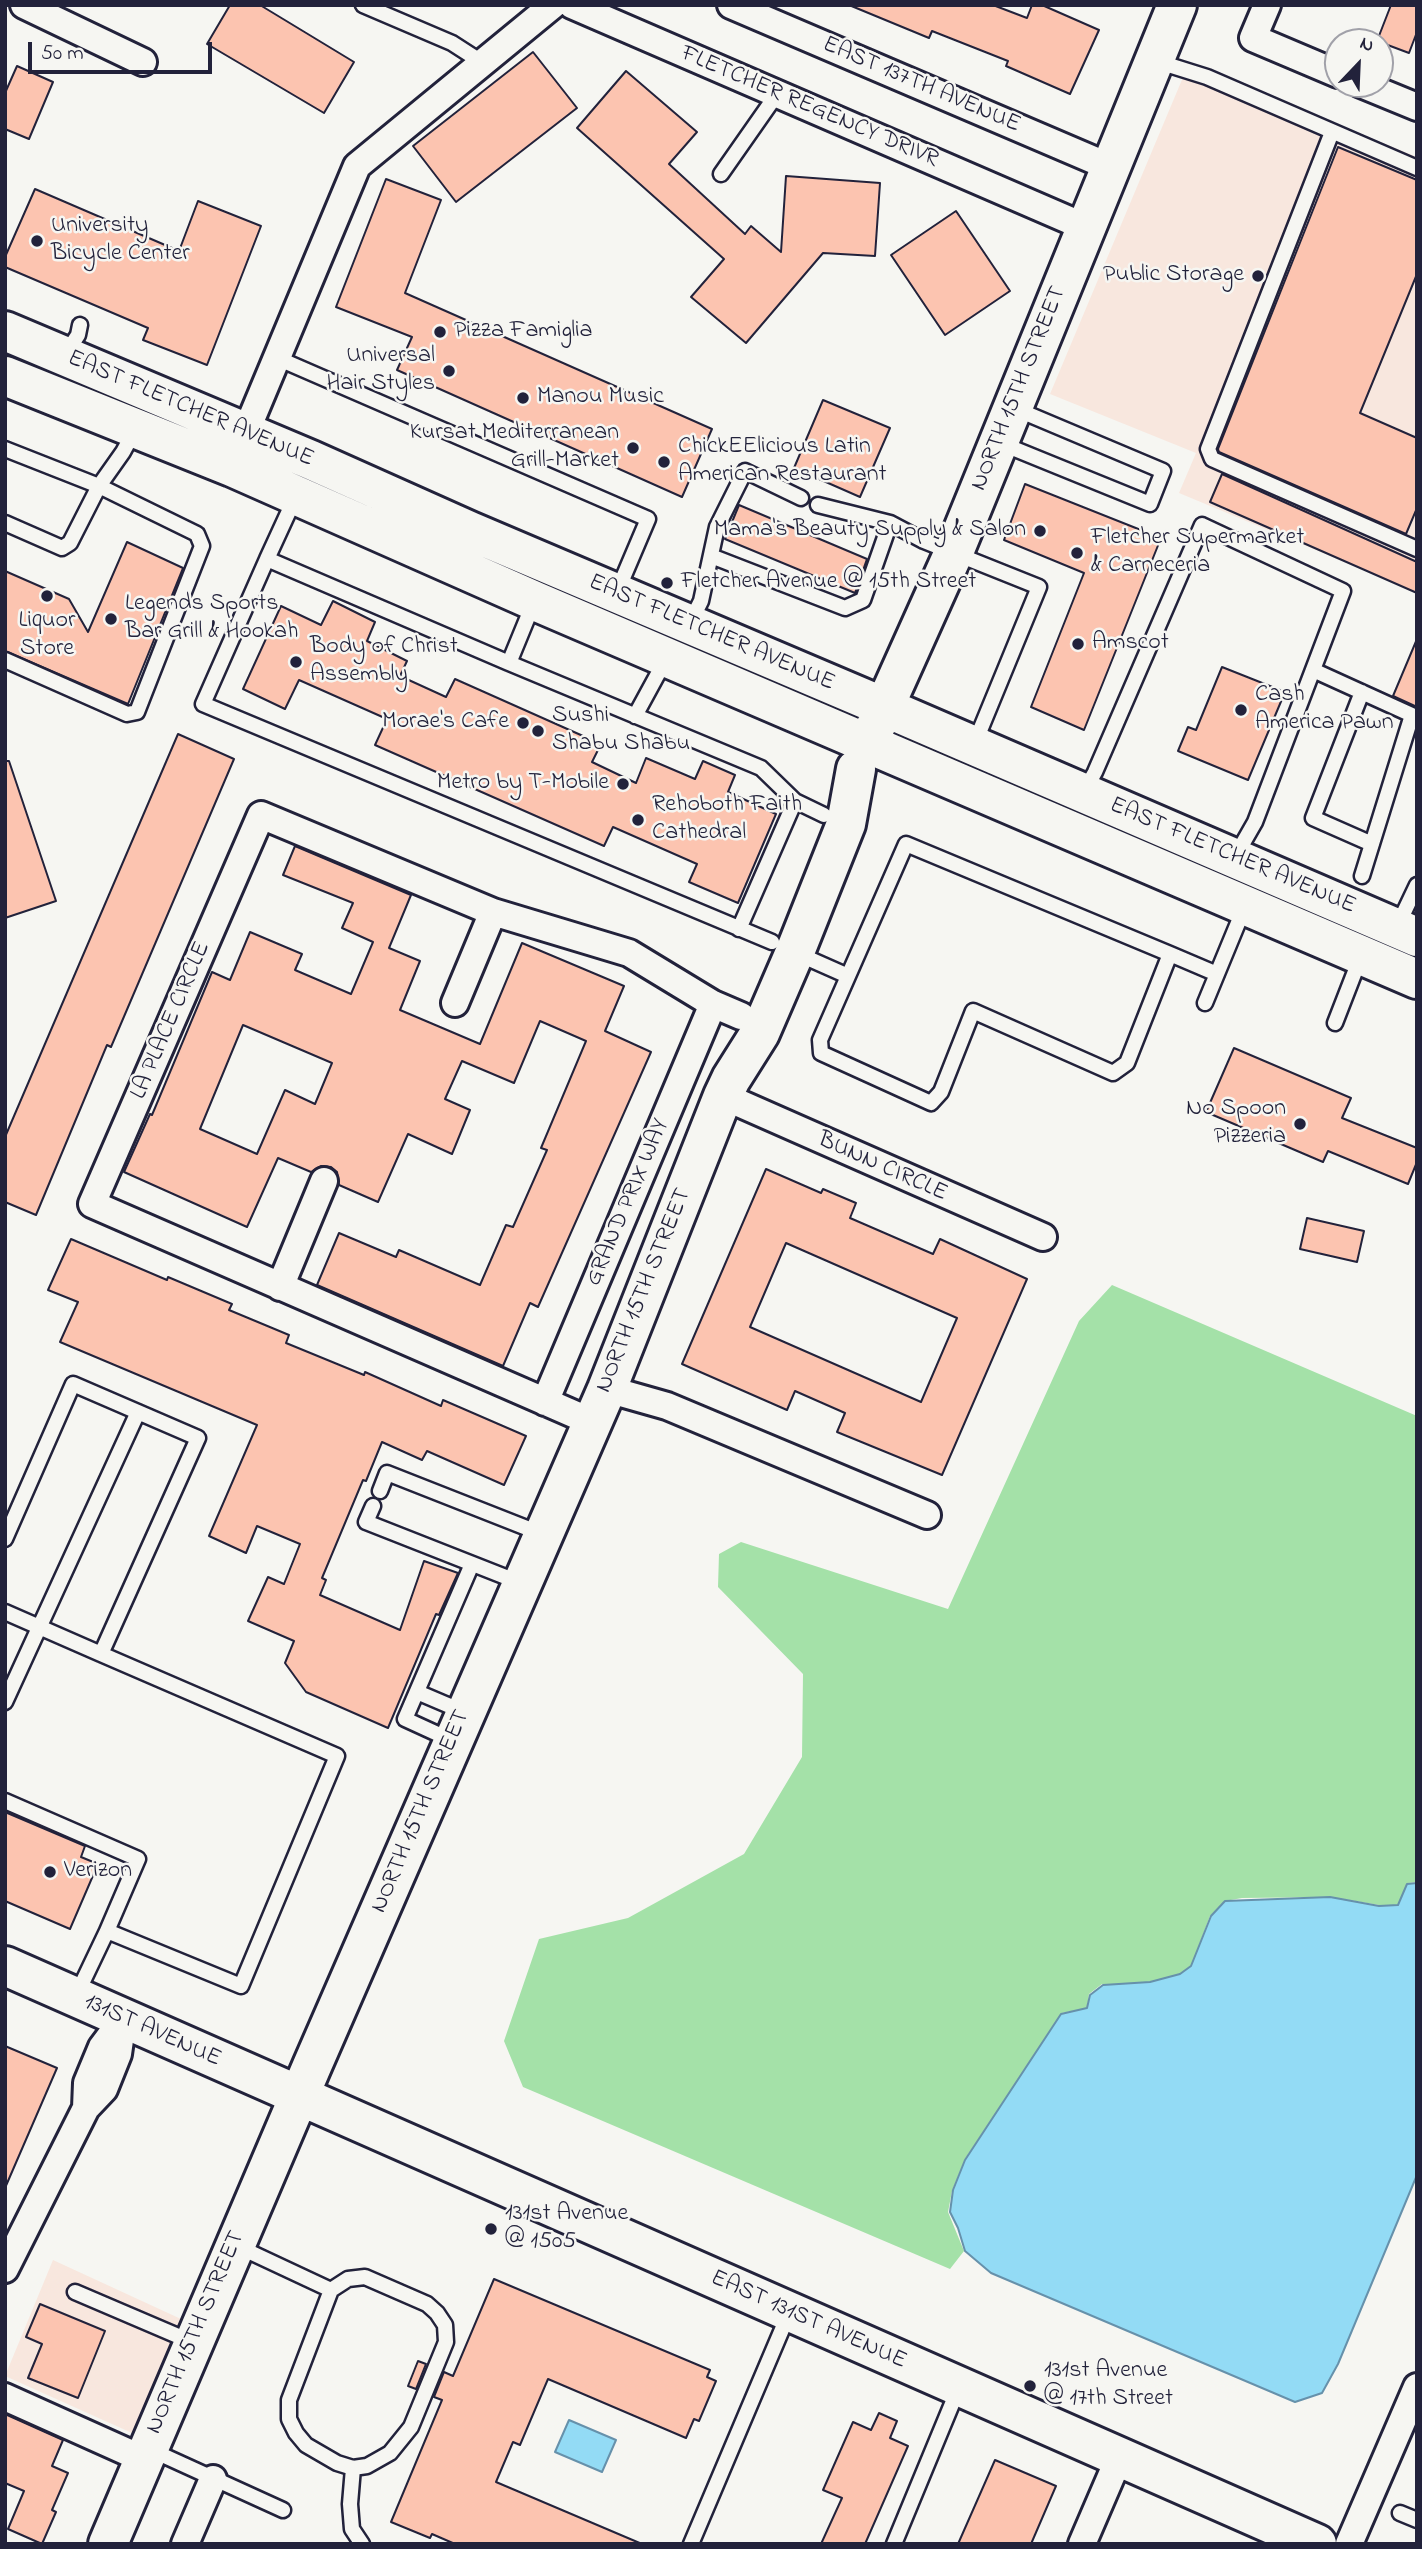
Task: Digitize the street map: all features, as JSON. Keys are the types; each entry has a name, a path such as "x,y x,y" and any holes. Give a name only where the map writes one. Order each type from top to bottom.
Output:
{"street":[{"path":"24,5 143,62"},
{"path":"239,450 358,166 553,5"},
{"name":"FLETCHER REGENCY DRIVR","path":"572,5 1085,227"},
{"name":"EAST 137TH AVENUE","path":"731,5 1110,167"},
{"name":"NORTH 15TH STREET","path":"727,1087 727,1010 846,824 862,755 954,552 1177,5"},
{"path":"1268,5 1253,38 1324,68"},
{"path":"1394,98 1417,107"},
{"name":"EAST FLETCHER AVENUE","path":"5,331 72,341 239,450 304,478 616,594 689,624 1234,859 1374,933 1417,979"},
{"name":"EAST FLETCHER AVENUE","path":"5,376 136,428 239,450"},
{"name":"EAST FLETCHER AVENUE","path":"304,478 535,601 667,657 862,755 1245,905 1374,933"},
{"name":"NORTH 15TH STREET","path":"108,2544 299,2096 600,1406 727,1087 760,1033 769,941 809,808 862,755"},
{"name":"LA PLACE CIRCLE","path":"600,1406 545,1402 92,1204 261,816 493,912 629,953 727,1010"},
{"path":"455,1003 493,912"},
{"name":"GRAND PRIX WAY","path":"545,1402 727,1010"},
{"name":"BUNN CIRCLE","path":"727,1087 1043,1237"},
{"path":"280,1287 324,1181"},
{"path":"600,1406 667,1406 927,1515"},
{"name":"131ST AVENUE","path":"5,1966 299,2096"},
{"path":"5,2269 86,2108 104,2089 118,2054 123,2019"},
{"name":"EAST 131ST AVENUE","path":"299,2096 1317,2544"},
{"path":"1349,2544 1417,2387"},
{"path":"5,2397 145,2453"},
{"path":"1082,2544 1119,2458"},
{"path":"185,2544 214,2479"}],"lane":[{"path":"363,5 452,43 483,63"},
{"path":"1154,60 1207,77 1417,168"},
{"path":"721,174 777,94"},
{"path":"1332,132 1208,449 1212,459 1417,549"},
{"path":"277,358 648,519 616,594"},
{"path":"1006,425 1163,471 1150,504 1006,425"},
{"path":"5,523 62,548 70,543 99,486 136,428"},
{"path":"5,449 99,486 197,534 202,545 137,712 127,714 5,660"},
{"path":"689,624 701,601 717,527 744,471 801,498"},
{"path":"304,478 203,704 848,976"},
{"path":"818,505 890,523 923,541 1040,587 974,746"},
{"path":"711,556 845,608 863,600 890,523"},
{"path":"1083,793 1095,772 1202,525 1343,591 1255,822 1234,859"},
{"path":"267,559 761,768 809,808"},
{"path":"509,663 535,601"},
{"path":"635,716 667,657"},
{"path":"1313,670 1412,715 1372,844 1374,933"},
{"path":"1362,692 1313,818 1372,844"},
{"path":"1171,954 1127,1063 1113,1073 973,1011 941,1092 931,1103 821,1053 820,1040 906,844 1171,954 1217,974"},
{"path":"1335,1023 1374,933 1417,885"},
{"path":"1205,1003 1245,905"},
{"path":"5,1539 73,1384 198,1438 101,1654"},
{"path":"5,1702 138,1412"},
{"path":"380,1491 387,1473 543,1535"},
{"path":"373,1506 366,1522 522,1583"},
{"path":"459,1726 405,1719 472,1564"},
{"path":"5,1612 337,1756 241,1986 107,1931"},
{"path":"417,1692 459,1726"},
{"path":"5,1801 138,1858 75,1997"},
{"path":"235,2245 331,2290"},
{"path":"365,2277 427,2304 438,2313 445,2325 446,2342 411,2427 390,2453 367,2466 353,2468 337,2463 306,2445 289,2419 289,2400 331,2290 348,2278 365,2277"},
{"path":"75,2292 193,2342"},
{"path":"691,2544 789,2313"},
{"path":"894,2544 959,2387"},
{"path":"145,2453 214,2479 283,2510"},
{"path":"353,2468 350,2504 352,2529 362,2544"},
{"path":"1400,2513 1417,2520"}],"shaded area":[{"name":"Public Storage","path":"1189,63 1417,157 1417,592 1179,493 1196,453 1050,394"},
{"path":"53,2260 181,2319 132,2433 5,2376"}],"green space":[{"path":"1112,1285 1417,1416 1417,1882 1408,1883 1398,1906 1331,1897 1242,1898 1225,1901 1210,1916 1191,1966 1180,1974 1147,1984 1102,1984 1089,1994 1087,2008 1062,2013 965,2159 952,2191 948,2212 964,2251 950,2269 523,2087 504,2041 539,1939 628,1918 744,1854 802,1757 803,1674 718,1587 719,1554 741,1542 948,1609 1079,1321"}],"water":[{"path":"1417,1883 1417,2175 1338,2364 1322,2393 1295,2402 991,2273 965,2251 950,2212 953,2190 965,2160 1061,2014 1087,2008 1090,1995 1103,1985 1150,1982 1180,1974 1191,1966 1211,1916 1225,1901 1330,1897 1379,1906 1398,1905 1407,1884"},
{"path":"569,2420 616,2440 602,2472 555,2452"}],"building":[{"path":"230,5 260,5 354,62 324,113 207,44"},
{"path":"849,5 993,5 1027,18 1032,5 1042,5 1099,30 1070,94 1006,66 1008,61 932,31 929,38"},
{"path":"1391,5 1417,5 1417,32 1409,53 1394,47 1394,28 1382,28"},
{"path":"533,52 577,108 456,202 413,146"},
{"path":"17,66 53,82 29,139 5,129 5,93"},
{"path":"626,71 697,132 669,164 745,234 751,226 781,252 786,176 880,183 875,256 823,253 746,343 691,297 724,259 577,128"},
{"path":"1338,147 1417,180 1417,274 1360,413 1417,438 1417,508 1406,534 1219,452 1218,449"},
{"path":"386,179 441,200 405,293 712,429 682,497 397,370 412,337 336,307"},
{"path":"35,189 179,251 198,201 261,226 207,365 143,340 148,328 5,267 5,257"},
{"path":"956,211 1010,291 945,335 891,255"},
{"path":"823,400 890,428 860,497 794,468"},
{"path":"1222,474 1417,562 1417,593 1210,502"},
{"path":"1025,484 1161,538 1084,730 1031,707 1084,573 1004,540"},
{"path":"739,505 867,559 855,593 725,539"},
{"path":"127,542 183,568 128,704 5,651 5,571 69,599 88,632"},
{"path":"333,601 375,622 367,641 407,661 400,676 446,697 455,679 601,744 592,762 636,783 646,758 695,779 703,761 735,775 728,792 776,814 738,903 689,882 697,864 613,827 604,846 375,745 387,719 299,680 285,709 243,689 281,606 321,625"},
{"path":"1417,639 1417,707 1393,696"},
{"name":"Cash America Pawn","path":"1222,667 1285,692 1248,780 1178,751 1188,727 1196,730"},
{"path":"178,734 234,759 111,1047 107,1045 36,1215 5,1202 5,1137"},
{"path":"5,761 9,761 56,901 5,918"},
{"path":"295,846 411,895 389,948 420,961 400,1010 480,1044 522,943 624,986 605,1031 651,1052 538,1307 530,1303 503,1366 317,1285 339,1233 396,1257 399,1250 480,1285 506,1225 513,1227 547,1150 541,1148 586,1041 540,1021 514,1083 462,1061 445,1099 470,1110 452,1154 408,1134 378,1202 339,1185 337,1172 331,1167 321,1166 311,1172 278,1158 247,1227 124,1172 150,1114 152,1115 212,972 230,980 250,932 302,954 295,970 351,994 373,942 342,928 353,903 283,875","holes":["243,1025 332,1063 315,1104 285,1090 257,1154 200,1129"]},
{"path":"1234,1048 1351,1098 1342,1118 1417,1148 1417,1162 1408,1184 1328,1151 1323,1162 1206,1112"},
{"path":"766,1169 821,1193 823,1189 856,1203 850,1218 933,1254 940,1239 1027,1279 942,1475 837,1432 845,1413 795,1391 787,1410 682,1364","holes":["786,1243 957,1318 921,1402 750,1327"]},
{"path":"1307,1218 1364,1231 1357,1262 1300,1249"},
{"path":"71,1239 232,1304 229,1310 289,1335 286,1343 364,1375 365,1372 441,1406 443,1400 526,1436 504,1485 427,1451 422,1460 382,1442 366,1481 363,1480 322,1578 326,1580 320,1595 400,1630 424,1561 458,1573 439,1615 436,1614 388,1728 306,1692 285,1663 294,1641 248,1621 268,1577 284,1584 300,1544 257,1526 246,1553 209,1536 257,1425 60,1342 78,1302 48,1290"},
{"name":"Verizon","path":"5,1812 85,1846 81,1857 98,1864 70,1929 5,1901"},
{"path":"5,2046 57,2068 5,2188"},
{"path":"494,2279 710,2370 707,2377 716,2381 699,2421 694,2419 686,2438 548,2379 520,2445 513,2442 496,2482 642,2544 455,2544 432,2534 430,2538 391,2522 442,2400 434,2397 444,2372 453,2376"},
{"path":"40,2304 105,2331 78,2398 28,2378 42,2344 26,2337"},
{"path":"418,2361 426,2364 416,2389 408,2386"},
{"path":"879,2413 897,2421 890,2438 908,2446 865,2544 821,2544 842,2498 823,2490 853,2422 871,2430"},
{"path":"5,2414 63,2440 52,2466 68,2473 52,2510 56,2512 42,2544 8,2529 24,2491 5,2483"},
{"path":"995,2460 1056,2486 1031,2544 958,2544"}],"place":[{"name":"University Bicycle Center","path":"37,241"},
{"name":"Public Storage","path":"1258,276"},
{"name":"Pizza Famiglia","path":"440,332"},
{"name":"Universal Hair Styles","path":"449,371"},
{"name":"Manou Music","path":"523,398"},
{"name":"Kursat Mediterranean Grill-Market","path":"633,448"},
{"name":"ChickEElicious Latin American Restaurant","path":"664,462"},
{"name":"Mama's Beauty Supply & Salon","path":"1040,531"},
{"name":"Fletcher Supermarket & Carneceria","path":"1077,553"},
{"name":"Fletcher Avenue @ 15th Street","path":"667,583"},
{"name":"Liquor Store","path":"47,596"},
{"name":"Legends Sports Bar Grill & Hookah","path":"111,619"},
{"name":"Amscot","path":"1078,644"},
{"name":"Body of Christ Assembly","path":"296,662"},
{"name":"Cash America Pawn","path":"1241,710"},
{"name":"Morae's Cafe","path":"523,723"},
{"name":"Sushi Shabu Shabu","path":"538,731"},
{"name":"Metro by T-Mobile","path":"623,784"},
{"name":"Rehoboth Faith Cathedral","path":"638,820"},
{"name":"No Spoon Pizzeria","path":"1300,1124"},
{"name":"Verizon","path":"50,1872"},
{"name":"131st Avenue @ 1505","path":"491,2229"},
{"name":"131st Avenue @ 17th Street","path":"1030,2386"}]}
